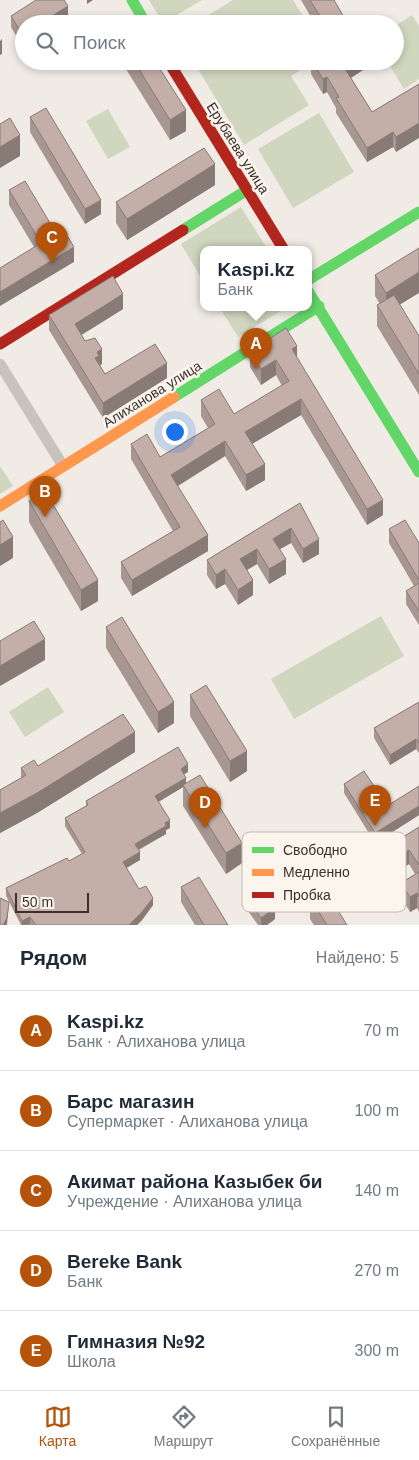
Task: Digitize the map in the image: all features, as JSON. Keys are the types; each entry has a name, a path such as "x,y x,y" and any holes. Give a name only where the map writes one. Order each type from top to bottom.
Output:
{"street":[{"path":"132,0 141,15"},
{"name":"Ерубаева улица","path":"174,70 282,246"},
{"path":"0,344 247,190"},
{"path":"312,278 419,212"},
{"path":"312,296 419,472"},
{"name":"Алиханова улица","path":"312,310 319,306"},
{"name":"Алиханова улица","path":"0,506 311,311"},
{"path":"0,364 63,466"}],"green space":[{"path":"149,0 202,0 177,15 158,15"},
{"path":"233,0 293,0 302,15 209,15"},
{"path":"412,15 419,26 419,79 404,89 392,70 404,70 404,20"},
{"path":"198,70 301,70 291,76 309,105 244,145"},
{"path":"108,109 130,147 108,159 86,121"},
{"path":"319,113 354,172 293,208 258,149"},
{"path":"241,207 265,246 200,246 200,276 181,244"},
{"path":"222,311 281,311 238,337"},
{"path":"0,466 13,486 0,494"},
{"path":"381,616 404,656 294,719 271,679"},
{"path":"48,687 64,712 25,737 9,712"}],"building":[{"path":"36,0 64,0 68,6 54,15 15,15 15,23 11,16"},
{"path":"310,0 334,0 343,15 319,15"},
{"path":"139,70 161,70 186,110 170,120"},
{"path":"318,70 346,70 372,112 419,84 419,123 396,137 393,132 367,148 336,98 339,97 327,77 323,79"},
{"path":"46,108 101,200 85,209 30,117"},
{"path":"10,118 20,135 0,147 0,124"},
{"path":"204,148 215,164 127,219 116,202"},
{"path":"25,181 56,233 63,229 74,247 0,292 0,268 41,243 9,190"},
{"path":"419,248 419,272 386,293 375,275"},
{"path":"113,276 123,294 75,324 85,341 95,338 102,349 97,352 99,356 95,358 105,374 155,344 167,363 103,403 49,315"},
{"path":"394,295 419,336 419,374 377,305"},
{"path":"286,328 297,346 292,349 383,500 367,509 301,399 245,432 265,464 246,475 225,441 171,475 208,535 132,580 121,562 180,527 131,444 147,434 160,457 215,424 201,400 219,389 234,414 289,381 276,360 261,369 250,352"},
{"path":"45,491 98,580 81,590 29,501"},
{"path":"300,503 319,539 303,549 291,528 273,539 286,559 269,569 257,549 240,559 253,580 238,590 225,569 216,575 207,560"},
{"path":"3,520 13,537 0,545 0,522"},
{"path":"405,520 419,543 419,580 389,529"},
{"path":"419,583 419,611 406,591"},
{"path":"122,617 174,702 158,712 106,627"},
{"path":"34,621 45,639 0,666 0,641"},
{"path":"206,685 247,751 230,761 190,695"},
{"path":"419,702 419,743 416,739 390,755 374,728"},
{"path":"123,714 135,732 37,793 0,813 0,790 26,775 21,768 34,760 38,766"},
{"path":"178,747 188,764 181,769 186,778 155,796 170,820 165,823 166,826 135,844 140,852 123,862 139,889 146,886 153,898 142,912 129,925 36,925 30,917 22,921 6,888 67,858 69,861 85,852 65,818 88,805 86,801"},
{"path":"364,771 387,806 419,786 419,806 374,832 344,784"},
{"path":"200,775 242,843 226,853 183,785"},
{"path":"419,827 419,865 409,850 406,852 406,835"},
{"path":"419,872 419,897 417,893 410,897 406,891 406,880"},
{"path":"199,877 228,925 204,925 181,887"},
{"path":"0,898 9,902 7,918 3,925 0,925"},
{"path":"257,912 269,912 261,918"},
{"path":"319,912 339,912 347,925 327,925"}],"traffic: fast":[{"path":"132,0 141,15"},
{"path":"183,230 247,190"},
{"path":"312,278 419,212"},
{"path":"312,298 419,472"},
{"path":"312,310 319,306"},
{"path":"174,397 311,311"}],"traffic: slow":[{"path":"0,506 174,397"}],"traffic: jam":[{"path":"174,70 282,246"},
{"path":"0,344 183,230"}],"place":[{"name":"Акимат района Казыбек би","path":"52,263"},
{"name":"Kaspi.kz","path":"256,369"},
{"name":"Барс магазин","path":"45,517"},
{"name":"Гимназия №92","path":"375,826"},
{"name":"Bereke Bank","path":"205,828"}]}
